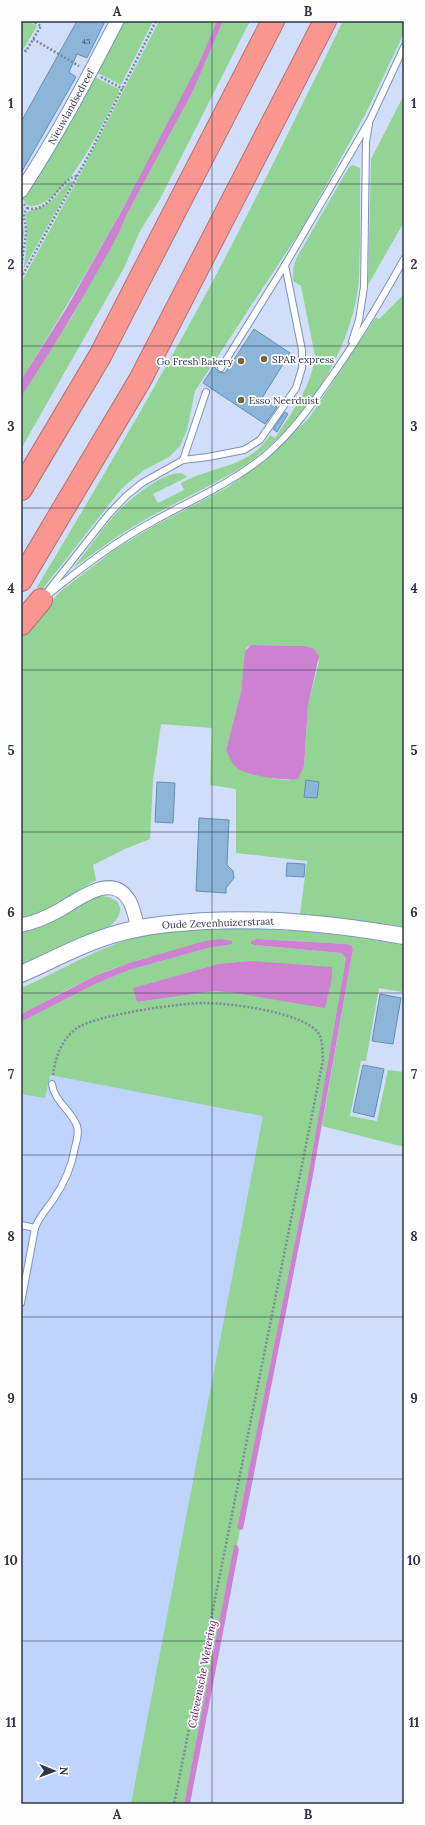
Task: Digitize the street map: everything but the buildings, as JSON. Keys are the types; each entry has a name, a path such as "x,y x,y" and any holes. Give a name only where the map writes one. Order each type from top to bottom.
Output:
{"highway":[{"path":"21,489 100,356 273,21"},
{"path":"21,580 140,380 325,21"},
{"path":"21,624 41,600"}],"street":[{"name":"Nieuwlandsedreef","path":"21,191 68,114 117,21"},
{"path":"21,925 28,924 57,911 94,890 110,887 116,889 127,898 138,929"},
{"name":"Oude Zevenhuizerstraat","path":"21,974 98,940 138,929 176,923 225,920 303,922 404,936"}],"lane":[{"path":"221,368 285,265 370,120 404,47"},
{"path":"349,350 359,320 364,287 366,142 370,120"},
{"path":"41,600 78,571 125,538 232,480 267,454 307,412 378,305 404,259"},
{"path":"41,600 108,515 126,496 150,477 183,460 244,450 260,440 296,388 301,375 303,356 285,265"},
{"path":"183,460 206,392"},
{"path":"21,1303 38,1219 61,1187 69,1172 78,1136 77,1127 64,1106 53,1093 52,1084"},
{"path":"21,1225 35,1228"}],"path":[{"path":"21,48 26,51 41,26 32,21"},
{"path":"22,277 123,89 156,21"},
{"path":"32,40 69,61"},
{"path":"108,81 123,89"},
{"path":"27,208 34,208 44,205 70,179 77,176"},
{"path":"21,200 27,208"},
{"path":"22,277 21,266 26,235 24,214 27,208"},
{"path":"52,1084 54,1070 61,1048 70,1034 78,1027 92,1021 158,1008 203,1003 237,1005 299,1019 311,1026 318,1034 322,1043 321,1068 174,1804"}],"shaded area":[{"path":"217,21 223,21 193,91 127,214 109,252 69,321 21,397 21,380 66,309 122,210 199,63"},
{"path":"251,645 305,646 313,648 319,656 308,705 304,766 298,779 266,777 248,773 236,767 226,750 241,692 245,651"},
{"path":"221,939 232,941 232,944 208,948 129,970 93,985 21,1022 21,1014 95,976 129,963 205,941"},
{"path":"256,939 347,944 352,946 353,949 312,1180 243,1529 240,1530 237,1528 307,1182 346,958 341,953 251,944 251,941"},
{"path":"249,961 332,967 332,978 325,1008 215,991 137,1002 133,988 218,964"},
{"path":"21,1055 293,1107 159,1804 21,1804"},
{"path":"234,1545 237,1545 239,1549 190,1804 184,1804"}],"green space":[{"path":"21,21 28,21 37,26 24,48 21,46"},
{"path":"122,21 153,21 121,85 96,72"},
{"path":"159,21 217,21 188,86 139,179 90,266 21,380 21,283 82,171"},
{"path":"223,21 250,21 160,199 140,231 124,268 21,449 21,397 72,317 123,224 193,91"},
{"path":"343,21 404,21 404,33 367,111 303,227 195,391 187,430 180,446 169,457 144,470 122,488 41,591 37,587 131,428 209,288 255,200"},
{"path":"93,76 119,89 119,92 94,141 69,179 56,194 42,203 29,206 22,199 22,197"},
{"path":"404,95 404,222 368,285 371,159"},
{"path":"353,165 360,168 360,244 358,289 344,341 332,367 317,391 282,435 239,469 129,529 73,568 117,513 133,498 161,478 179,473 184,474 187,477 153,494 158,503 184,490 181,483 193,477 241,460 262,446 270,435 275,438 305,389 313,368 315,356 301,286 293,281 293,269 296,259 349,167"},
{"path":"71,180 72,183 24,268 27,238 26,213 49,203"},
{"path":"21,203 24,209 22,216 24,234 21,258"},
{"path":"404,294 404,929 300,914 307,861 236,853 236,789 210,785 212,728 161,724 153,780 150,839 125,849 93,865 96,880 42,913 21,919 21,633 61,591 114,550 154,526 228,487 265,461 309,418 376,317 379,319","holes":["251,645 305,646 313,648 319,661 308,705 304,766 291,780 275,779 236,767 226,750 241,692 246,648"]},
{"path":"98,896 114,899 118,903 120,912 113,924 106,929 21,967 21,931 42,926"},
{"path":"239,928 314,932 404,944 403,992 379,988 366,1061 361,1061 350,1116 377,1121 388,1070 404,1072 404,1147 322,1126 353,949 352,946 347,944 256,939 251,941 251,944 254,945 341,953 346,958 307,1182 237,1528 240,1530 237,1545 234,1546 184,1804 131,1804 263,1116 50,1075 45,1098 21,1094 21,1022 93,985 129,970 208,948 232,944 167,953 141,959 87,980 21,1014 21,988 95,952 126,940 154,933 190,929","holes":["249,961 235,993 215,991 137,1002 134,988 218,964"]}],"place":[{"name":"SPAR express","path":"264,359"},
{"name":"Go Fresh Bakery","path":"241,361"},
{"name":"Esso Neerduist","path":"241,400"}],"water label":[{"name":"Calveensche Wetering","path":"202,1674"}]}
